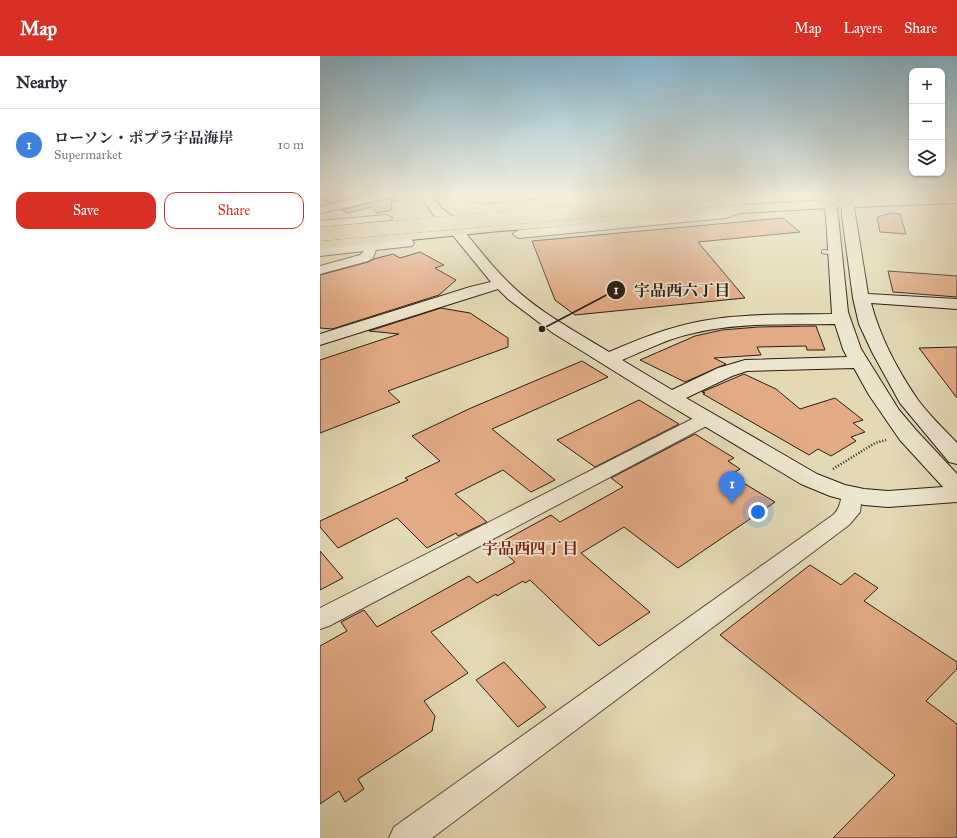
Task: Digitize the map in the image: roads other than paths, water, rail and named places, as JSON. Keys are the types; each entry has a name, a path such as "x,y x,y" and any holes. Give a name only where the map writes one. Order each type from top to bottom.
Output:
{"highway":[{"path":"320,245 368,244 428,230"}],"street":[{"path":"457,230 501,284 514,296 559,328 671,398 809,479 831,489 852,495 888,498 957,494"},
{"path":"519,234 555,230"},
{"path":"829,230 830,253 841,319 852,349 879,395 908,435 957,488"},
{"path":"850,230 861,298 874,338 910,403 957,457"},
{"path":"320,252 368,244 408,243"},
{"path":"320,270 364,258 369,255 368,244"},
{"path":"320,340 476,290 501,284"},
{"path":"861,298 957,304"},
{"path":"608,359 673,333 713,324 756,320 841,319"},
{"path":"671,398 725,372 745,366 859,362"},
{"path":"320,619 706,419"},
{"path":"405,838 841,520 849,512 852,495"}],"place":[{"name":"宇品西六丁目","path":"542,329"},
{"name":"ローソン・ポプラ宇品海岸","path":"732,504"}],"district":[{"name":"宇品西四丁目","path":"530,548"}]}
